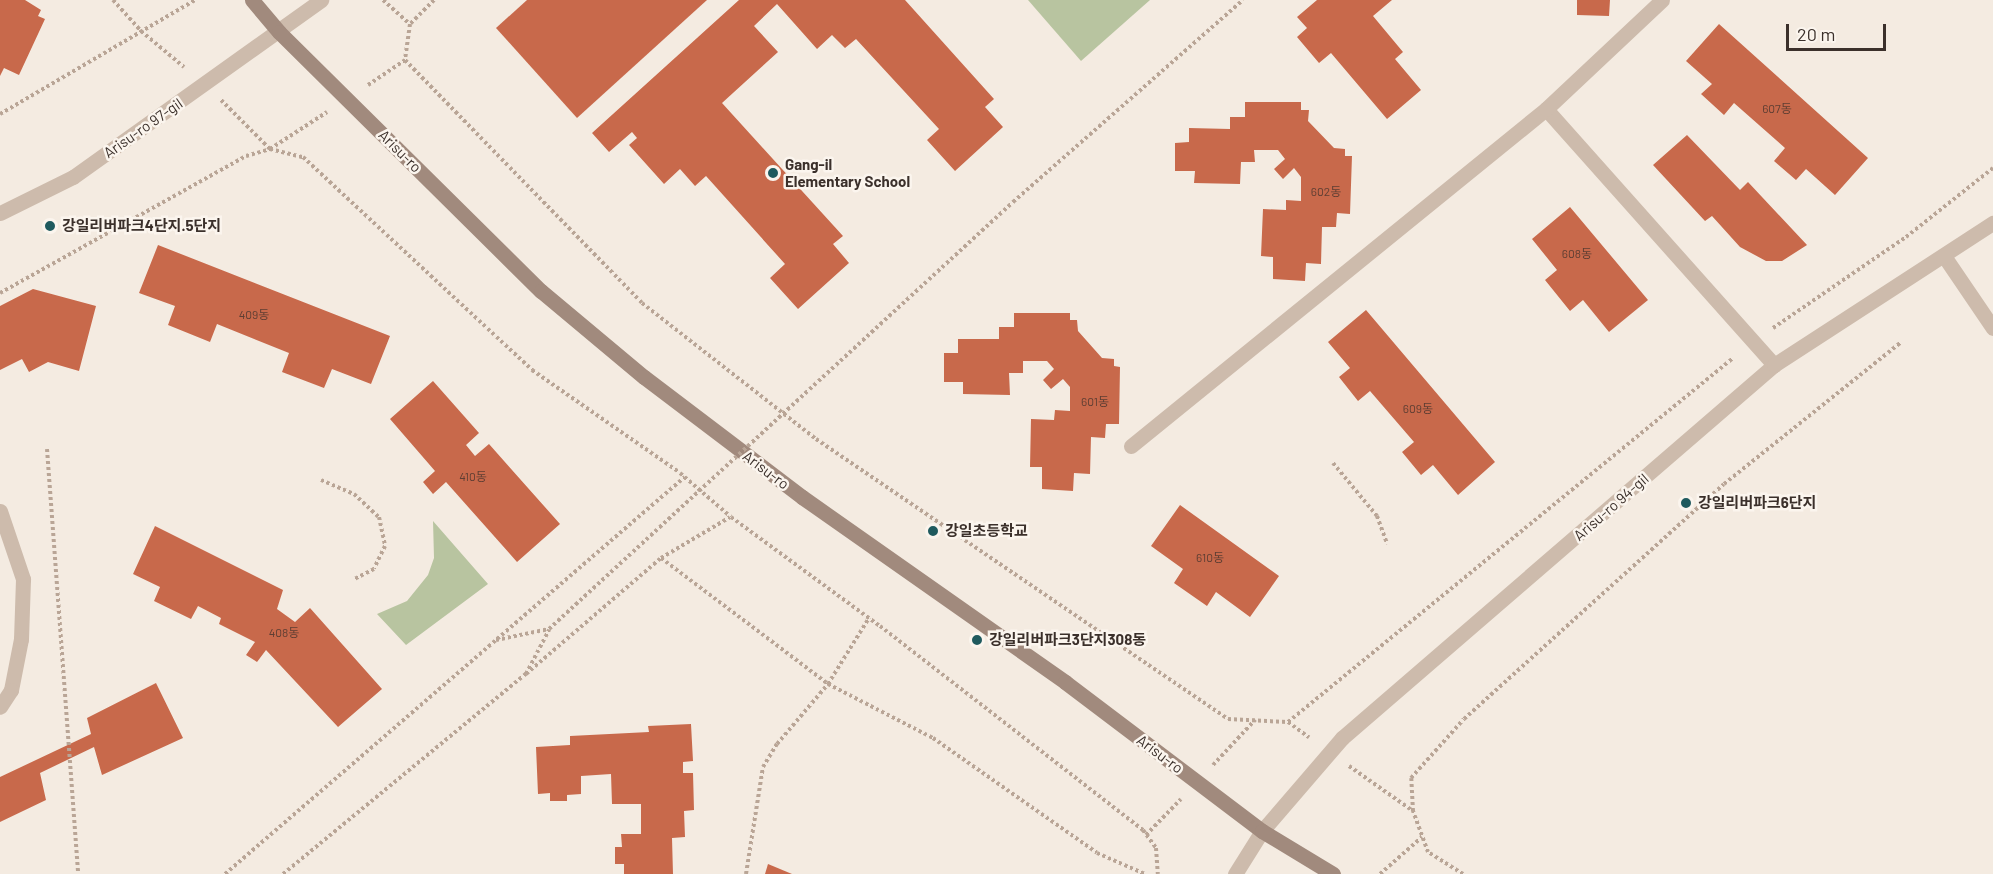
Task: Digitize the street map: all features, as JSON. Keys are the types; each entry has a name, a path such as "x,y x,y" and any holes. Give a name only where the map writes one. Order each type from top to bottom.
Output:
{"main road":[{"name":"Arisu-ro","path":"252,0 279,32 542,291 644,377 801,497 1065,682 1262,831 1333,874"}],"street":[{"name":"Arisu-ro 97-gil","path":"0,213 73,177 321,0"},
{"path":"1131,446 1546,109 1662,0"},
{"path":"1546,109 1774,365"},
{"name":"Arisu-ro 94-gil","path":"1235,874 1262,831 1342,738 1774,365 1993,223"},
{"path":"1944,256 1993,328"},
{"path":"0,511 23,579 21,639 10,690 0,707"}],"path":[{"path":"113,0 141,31"},
{"path":"0,114 195,0"},
{"path":"383,0 410,24"},
{"path":"434,0 410,24 405,60 642,303 816,439 1228,719 1288,722 1530,527 1753,341 1906,237 1993,168"},
{"path":"526,674 549,629 1013,202 1243,0"},
{"path":"0,293 246,156 270,149 303,157 532,370 685,477 731,517 869,618 1143,830 1156,848 1158,874"},
{"path":"1463,874 1428,852 1413,811 1411,778 1464,719 1724,484 1901,342"},
{"path":"47,449 78,874"},
{"path":"1333,463 1377,516 1387,544"},
{"path":"225,874 685,477"},
{"path":"321,480 354,494 379,517 385,546 374,569 354,579"},
{"path":"283,874 526,674 661,558 731,517"},
{"path":"661,558 828,684 933,738 1097,853 1145,874"},
{"path":"746,874 763,767 777,744 828,684 869,618"},
{"path":"496,640 549,629"},
{"path":"1380,874 1422,837"}],"green space":[{"path":"1028,0 1150,0 1081,61"},
{"path":"433,521 488,584 406,645 377,614 407,601 428,575 434,558"}],"building":[{"path":"0,0 25,0 41,10 38,16 45,19 19,75 4,68 0,76"},
{"path":"527,0 707,0 577,118 496,28"},
{"path":"739,0 905,0 994,99 985,107 1003,127 955,171 927,140 939,129 856,39 845,48 832,35 817,49 777,4 754,26 778,52 722,103 843,236 833,244 849,263 798,309 770,278 785,264 706,176 695,186 680,169 664,184 629,145 637,138 632,132 609,152 592,133"},
{"path":"1317,0 1392,0 1373,16 1403,52 1395,59 1421,90 1387,119 1331,53 1319,63 1297,37 1307,28 1297,17"},
{"path":"1577,0 1610,0 1609,16 1577,15"},
{"path":"1719,24 1868,158 1835,195 1806,169 1796,180 1774,161 1785,148 1734,103 1724,115 1701,94 1712,84 1686,61"},
{"path":"1245,102 1301,102 1301,110 1309,110 1308,121 1334,148 1345,149 1345,156 1352,156 1350,214 1337,213 1336,227 1322,227 1321,264 1306,263 1305,281 1273,279 1273,257 1261,256 1263,209 1286,210 1286,200 1301,201 1301,177 1294,168 1283,179 1274,169 1285,159 1278,150 1254,150 1255,162 1241,162 1240,184 1194,183 1195,171 1175,171 1175,143 1189,142 1189,128 1230,129 1230,117 1245,117"},
{"path":"1687,135 1740,190 1748,182 1807,245 1782,261 1766,261 1740,247 1712,216 1705,221 1653,165"},
{"path":"1570,207 1648,300 1609,332 1583,300 1570,311 1545,280 1557,270 1532,239"},
{"path":"158,245 390,336 371,384 332,369 324,388 282,372 289,353 217,324 210,342 168,325 175,306 139,293"},
{"path":"33,289 96,306 79,371 48,362 29,372 22,359 0,370 0,306"},
{"path":"1366,310 1495,462 1458,495 1433,465 1421,475 1402,452 1414,442 1370,391 1358,401 1339,377 1350,368 1328,342"},
{"path":"1014,313 1070,313 1070,320 1077,320 1078,331 1102,358 1114,359 1114,366 1120,367 1119,424 1106,424 1105,438 1091,437 1090,474 1074,473 1073,491 1042,489 1042,467 1030,467 1031,419 1054,420 1055,410 1070,411 1070,387 1063,379 1051,389 1043,380 1054,369 1047,361 1023,361 1023,373 1009,373 1010,395 963,394 963,382 944,382 944,353 958,353 958,339 999,339 999,327 1014,327"},
{"path":"433,381 479,433 466,445 475,456 489,444 560,524 517,562 446,482 433,494 423,482 435,471 390,419"},
{"path":"1180,505 1279,576 1250,617 1216,592 1207,606 1174,583 1183,569 1151,546"},
{"path":"155,526 283,590 277,609 295,622 310,608 382,689 338,727 266,650 257,662 246,655 255,642 219,624 221,618 198,606 191,619 154,601 160,587 133,574"},
{"path":"156,683 183,738 102,775 94,747 40,773 46,800 0,822 0,777 91,734 87,718"},
{"path":"691,724 693,761 683,762 683,773 693,773 694,810 684,811 685,837 672,838 673,874 624,874 624,864 615,864 615,847 622,847 621,834 641,834 641,804 612,804 611,774 581,776 581,794 567,795 567,801 550,801 550,793 538,794 536,747 570,745 570,736 649,732 648,726"},
{"path":"768,864 792,874 765,874"}],"place":[{"name":"Gang-il Elementary School","path":"773,173"},
{"name":"강일리버파크4단지.5단지","path":"50,226"},
{"name":"강일리버파크6단지","path":"1686,503"},
{"name":"강일초등학교","path":"933,531"},
{"name":"강일리버파크3단지308동","path":"977,640"}]}
